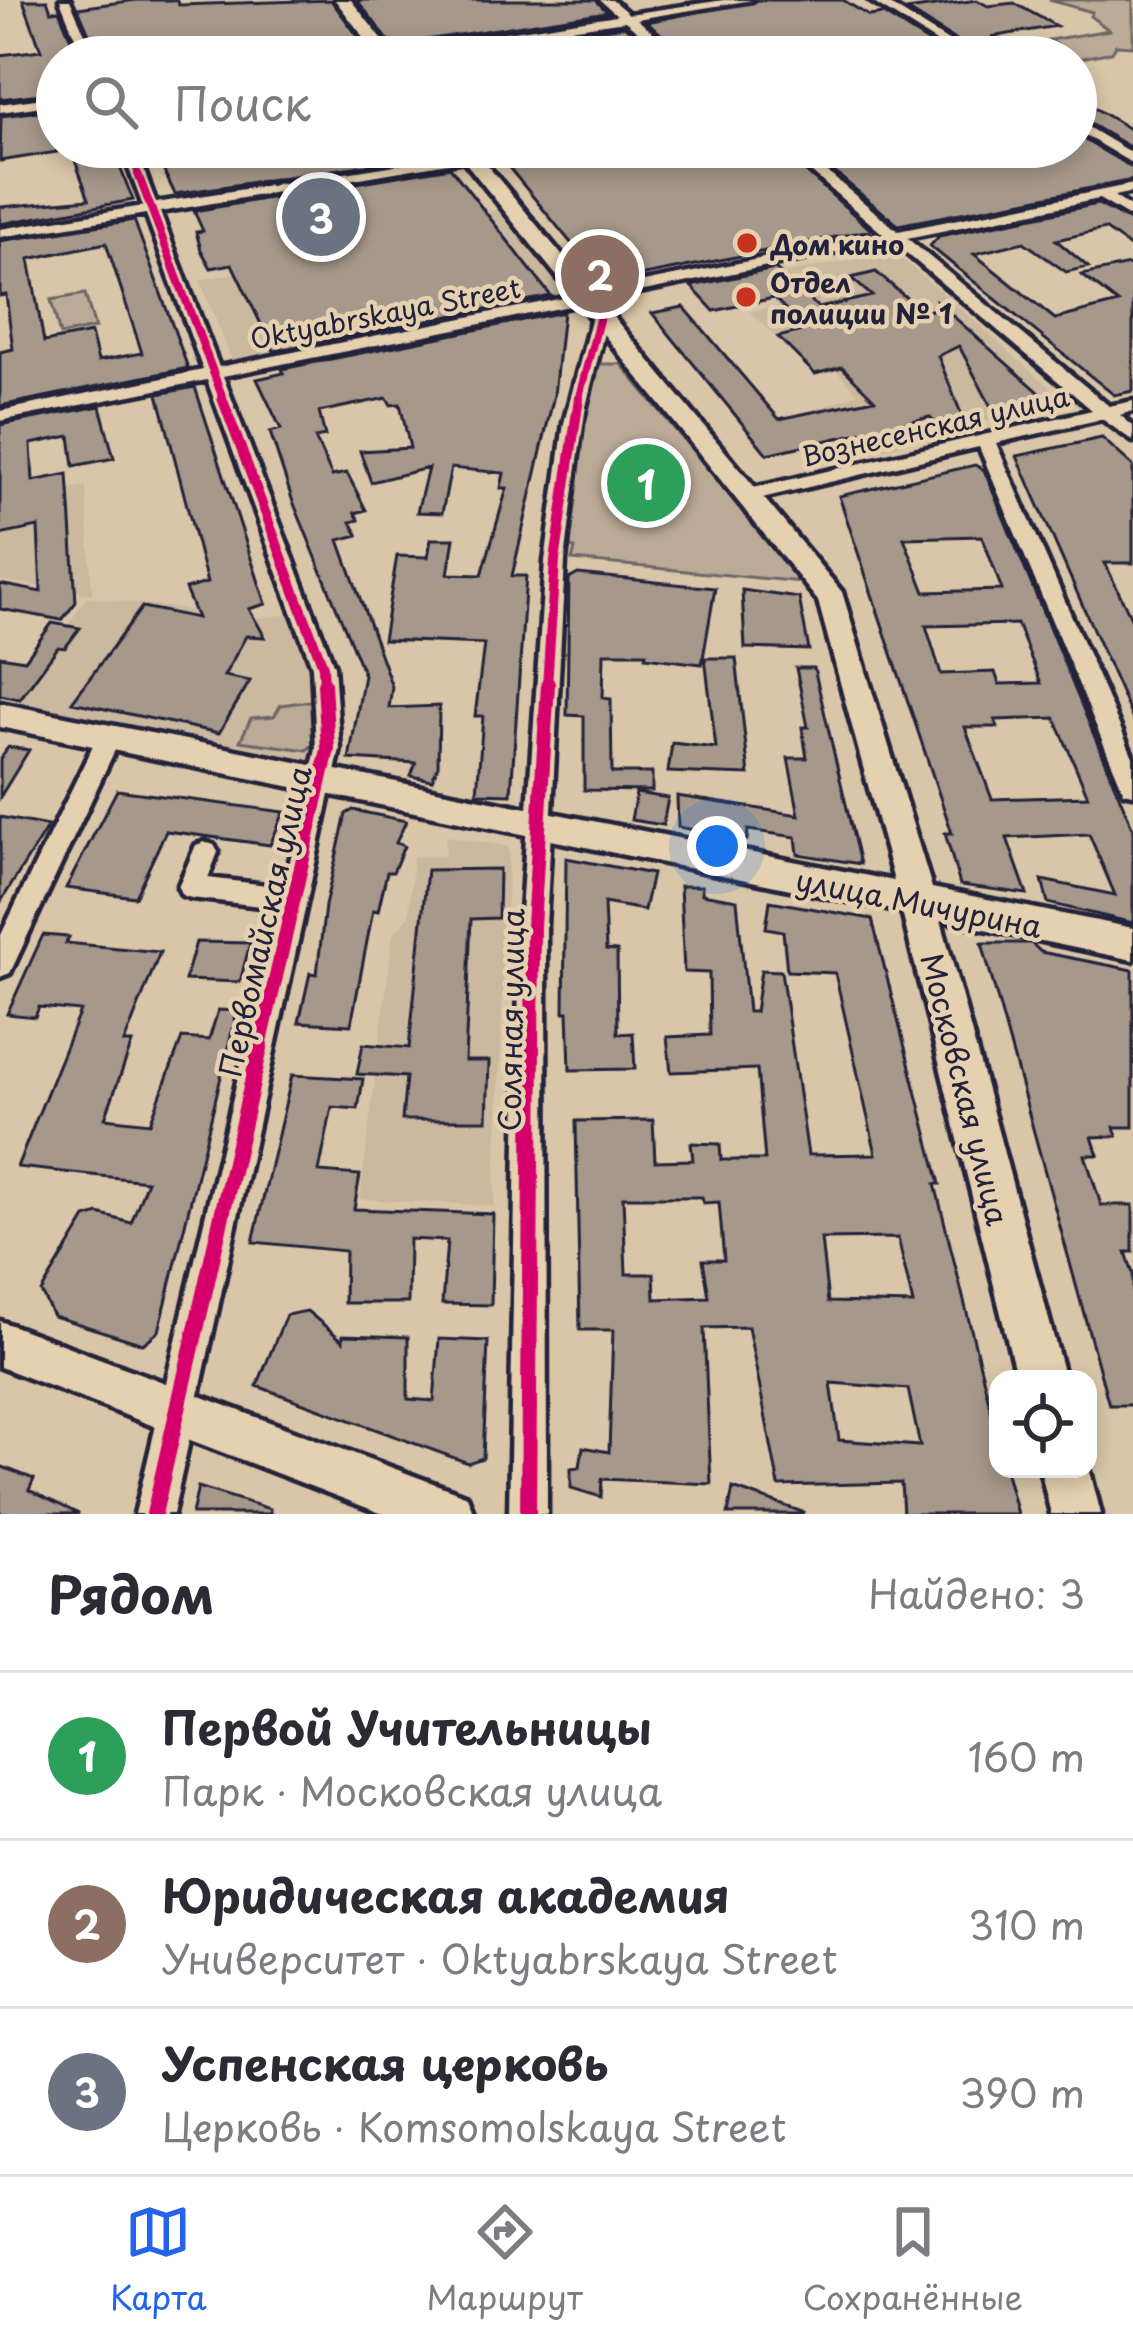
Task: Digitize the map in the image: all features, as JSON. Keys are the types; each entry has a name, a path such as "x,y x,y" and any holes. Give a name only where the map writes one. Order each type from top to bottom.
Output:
{"main road":[{"path":"343,0 372,36"},
{"name":"Московская улица","path":"479,168 832,598 918,903 1039,1370"},
{"name":"улица Мичурина","path":"0,715 1133,944"},
{"path":"0,1344 449,1514"},
{"path":"1067,1478 1076,1514"}],"street":[{"path":"65,0 80,36"},
{"path":"605,0 650,36"},
{"path":"510,36 747,0"},
{"path":"874,0 933,36"},
{"path":"0,108 36,103"},
{"path":"1097,137 1133,160"},
{"name":"Первомайская улица","path":"137,168 322,666 329,714 321,778 154,1514"},
{"path":"0,233 376,168"},
{"path":"814,168 1133,435"},
{"name":"Oktyabrskaya Street","path":"0,416 215,373 593,308 1133,188"},
{"path":"1100,193 1133,215"},
{"name":"Соляная улица","path":"528,1514 533,926 555,560 593,308"},
{"name":"Вознесенская улица","path":"749,495 1133,406"},
{"path":"986,441 1133,785"},
{"path":"0,964 109,736"},
{"path":"206,852 191,887 293,899"}],"shaded area":[{"path":"1049,0 1133,0 1133,46 1116,45 1112,52 1097,55 1097,36 1073,36 1109,30 1090,16 1092,12"},
{"path":"497,210 567,295 238,363 232,361 200,280 309,260"},
{"path":"893,252 1064,400 844,460 816,428 828,424 815,410 858,393 800,332 775,336 750,312 785,304 767,277"},
{"path":"85,294 95,328 60,335 51,300"},
{"path":"597,364 621,364 801,582 572,560 575,549 563,543 582,423"},
{"path":"86,486 92,594 0,580 0,537 18,533 15,498"},
{"path":"87,597 257,618 292,614 317,688 321,760 310,767 15,707 58,647 66,648 79,629 67,626"},
{"path":"317,700 320,739 307,750 240,741 251,718 274,716 281,705"},
{"path":"446,836 509,847 494,1206 360,1199 393,936 409,915 413,856 445,856"}],"building":[{"path":"23,0 47,0 51,11 59,10 70,36 36,36"},
{"path":"136,0 176,0 179,5 331,0 358,36 90,36 78,8"},
{"path":"357,0 596,0 607,12 452,36 385,36"},
{"path":"756,0 843,0 869,16 883,14 918,36 663,36 647,22"},
{"path":"977,0 988,6 1014,3 1056,26 997,36 949,36 907,10"},
{"path":"624,26 637,36 555,36"},
{"path":"36,51 36,95 0,99 0,55"},
{"path":"1097,110 1133,131 1133,149 1097,128"},
{"path":"36,112 36,155 0,161 1,116"},
{"path":"1097,147 1133,168 1133,180 898,225 829,168 1097,168"},
{"path":"78,168 120,168 133,200 0,224 0,207 89,199"},
{"path":"162,168 347,168 175,194"},
{"path":"451,168 551,296 274,351 232,264 211,268 201,250 196,232 203,231 194,211"},
{"path":"509,168 802,168 871,230 604,283"},
{"path":"1098,204 1133,223 1133,249 1105,229 1056,240 1088,267 1066,272 1024,242 974,254 1055,319 1118,303 1082,275 1133,264 1133,391 1114,395 930,246 939,236"},
{"path":"134,220 188,368 0,406 0,352 13,349 6,295 0,296 0,241","holes":["106,243 142,353 98,361 91,333 44,342 29,259"]},
{"path":"775,269 819,308 872,296 851,278 876,272 923,312 939,308 937,302 1049,401 995,414 959,346 938,356 964,421 939,427 930,417 767,454 652,313 684,307 779,419 874,399 842,367 815,374 778,337 806,330 774,298 714,311 691,286"},
{"path":"563,312 554,395 512,576 526,576 511,794 477,793 483,716 475,716 484,644 383,640 397,556 428,557 431,539 454,539 448,574 482,575 507,488 501,488 504,473 451,468 442,513 417,512 428,468 371,482 360,451 410,448 400,404 391,405 387,398 319,412 325,436 315,438 332,476 347,473 366,510 355,513 359,520 351,522 358,535 339,540 392,687 389,708 439,706 438,766 432,780 411,776 416,763 349,759 364,675 292,499 270,432 281,429 257,379 284,373 282,369"},
{"path":"195,387 266,604 249,609 265,637 246,636 224,676 250,681 219,733 72,702 142,607 197,618 185,589 207,583 158,394"},
{"path":"100,406 114,458 74,466 70,436 31,444 33,481 68,474 76,602 62,620 0,609 0,584 41,592 38,527 0,535 0,425"},
{"path":"1102,438 1133,466 1133,563 1105,563 1133,622 1133,720 1017,456"},
{"path":"975,465 984,470 1133,829 1133,923 1048,903 1042,880 1115,895 1089,834 1007,838 1027,894 960,885 945,833 952,833 839,496","holes":["982,536 1002,590 925,592 904,538","1017,624 1041,683 999,684 995,672 941,674 926,626","1055,718 1088,796 992,799 965,727 998,727 995,720"]},
{"path":"578,574 715,588 702,664 645,657 646,653 604,653 603,698 611,699 612,773 652,773 652,791 584,790 584,716 567,715 569,579"},
{"path":"742,590 799,598 809,650 745,648"},
{"path":"52,623 80,628 65,648 58,647 20,699 0,695 0,656 25,660"},
{"path":"705,658 736,658 749,775 668,772 672,743 716,748"},
{"path":"796,668 814,668 860,864 798,854 796,837 748,830 747,840 678,827 677,796 799,815 788,758 807,758 802,727 808,727"},
{"path":"8,747 29,750 0,797 0,759"},
{"path":"117,790 284,812 270,845 166,831 135,897 66,888"},
{"path":"636,793 668,798 663,825 631,820"},
{"path":"353,810 406,821 396,843 404,846 393,872 387,872 378,911 373,910 351,1025 299,1022 310,973 317,974 325,906 346,814"},
{"path":"0,817 48,826 0,903"},
{"path":"566,858 652,874 644,910 604,903 606,950 617,951 618,1034 633,1033 635,1069 570,1070 568,1012 564,1012"},
{"path":"499,869 498,918 471,919 465,1061 489,1061 487,1120 402,1120 406,1077 357,1074 363,1044 409,1048 427,870"},
{"path":"680,886 702,886 702,894 737,900 748,1012 755,1012 761,970 781,971 808,1155 876,1154 835,973 787,971 783,931 766,928 770,901 872,919 940,1184 935,1184 989,1402 989,1478 1007,1478 1017,1514 903,1514 901,1483 779,1486 748,1327 704,1328 711,1484 602,1479 601,1497 571,1488 571,1468 580,1467 583,1447 609,1452 613,1330 580,1330 576,1121 653,1120 655,1161 693,1160 691,1143 720,1144 721,1160 765,1160 757,1069 671,1072 667,1037 710,1035 709,973 684,972","holes":["623,1197 702,1197 703,1203 719,1202 724,1260 703,1260 709,1297 655,1299 654,1274 626,1274","898,1238 913,1304 828,1302 821,1239","831,1383 908,1389 920,1446 839,1440"]},
{"path":"43,935 69,937 66,943 160,952 124,1043 132,1043 105,1118 150,1123 182,1038 209,1040 218,1010 237,1011 159,1331 143,1344 53,1316 41,1292 86,1218 99,1214 131,1223 147,1181 17,1167 80,1011 39,1007 35,1017 7,1014"},
{"path":"196,942 250,943 240,982 185,980"},
{"path":"982,943 1031,943 1041,952 1133,970 1133,1127 1114,1127 1117,1136 1092,1137 1098,1155 1085,1155 1101,1205 1133,1205 1133,1252 1126,1252 1133,1274 1133,1405 1109,1405"},
{"path":"292,1075 363,1079 358,1109 332,1107 319,1172 360,1175 354,1209 493,1214 491,1305 442,1304 447,1241 409,1239 408,1303 344,1303 345,1251 253,1242"},
{"path":"307,1311 343,1341 343,1335 408,1337 408,1399 434,1401 439,1339 488,1341 483,1458 468,1463 257,1386 286,1315"},
{"path":"0,1466 34,1479 29,1490 79,1514 0,1514"},
{"path":"198,1487 270,1509 270,1514 192,1514"},
{"path":"733,1488 803,1512 728,1514"}],"cycle path":[{"path":"136,168 323,666 328,749 154,1514"},
{"path":"528,1514 533,926 555,561 573,423 600,316"}],"place":[{"name":"Успенская церковь","path":"321,217"},
{"name":"Дом кино","path":"747,243"},
{"name":"Юридическая академия","path":"600,274"},
{"name":"Отдел полиции № 1","path":"746,297"},
{"name":"Первой Учительницы","path":"646,483"}]}
